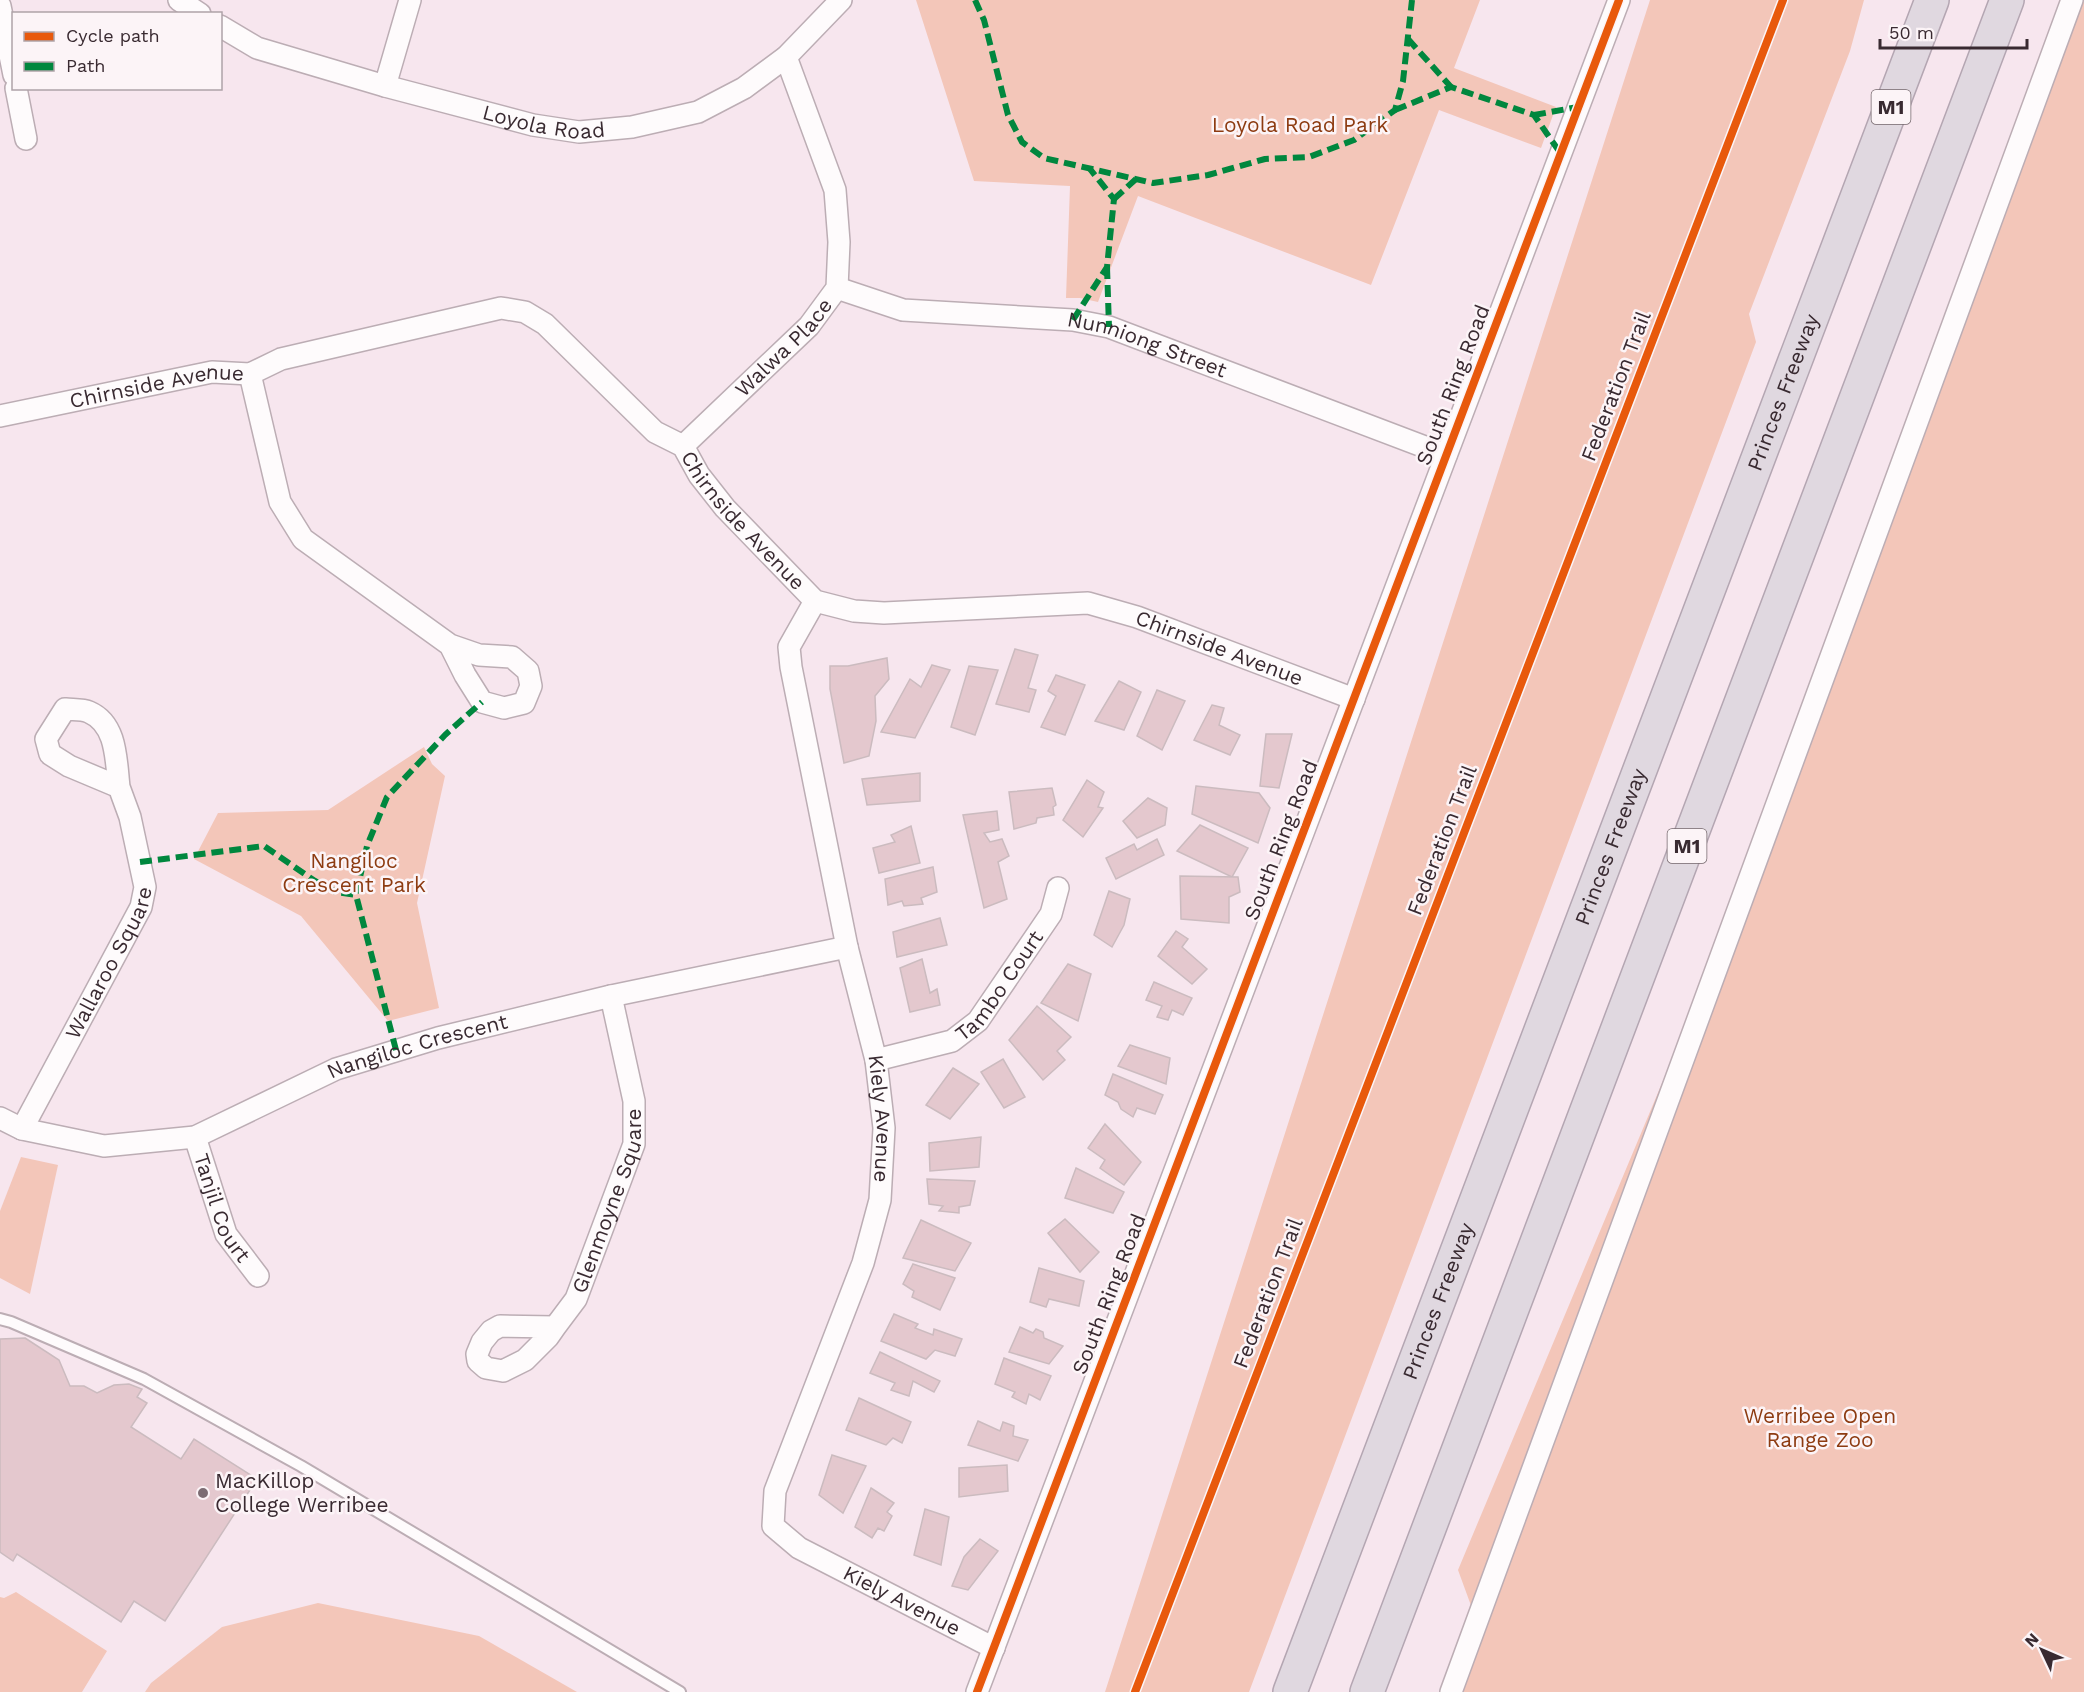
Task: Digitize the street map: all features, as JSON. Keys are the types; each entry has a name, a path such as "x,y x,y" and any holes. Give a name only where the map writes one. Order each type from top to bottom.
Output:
{"highway":[{"path":"1851,214 1908,0"},
{"name":"Princes Freeway","path":"1290,1692 1932,0"},
{"name":"M1","path":"1367,1692 2007,0"}],"street":[{"path":"179,0 197,12"},
{"path":"385,86 410,0"},
{"name":"Loyola Road","path":"222,27 256,48 385,86 533,125 579,132 632,127 698,112 744,88 786,57 841,0"},
{"name":"South Ring Road","path":"977,1692 1618,0"},
{"path":"1451,1692 2072,0"},
{"path":"0,6 12,65"},
{"name":"Walwa Place","path":"683,446 809,326 837,288 839,242 835,190 786,57"},
{"path":"16,90 26,139"},
{"name":"Nunniong Street","path":"837,288 903,310 1073,320 1109,327 1446,455"},
{"name":"Chirnside Avenue","path":"0,416 212,372 250,374 281,358 501,308 525,312 545,324 655,432 683,446 699,475 725,508 815,601 854,611 884,613 1088,603 1137,616 1354,699"},
{"path":"250,374 280,502 303,539 450,645"},
{"name":"Kiely Avenue","path":"815,601 789,646 791,667 848,946 876,1059 884,1128 880,1200 863,1263 775,1491 773,1526 800,1548 994,1648"},
{"name":"Wallaroo Square","path":"22,1129 141,907 145,887 130,817 119,787"},
{"name":"Tambo Court","path":"876,1059 952,1041 978,1021 1052,914 1058,888"},
{"name":"Nangiloc Crescent","path":"0,1118 22,1129 104,1146 195,1137 336,1069 438,1038 611,996 848,946"},
{"name":"Glenmoyne Square","path":"555,1327 576,1299 634,1144 634,1101 611,996"},
{"name":"Tanjil Court","path":"195,1137 226,1234 258,1276"}],"lane":[{"path":"0,1318 144,1379 301,1466 680,1692"}],"green space":[{"name":"Loyola Road Park","path":"916,0 1480,0 1454,68 1556,107 1541,148 1439,110 1371,285 1138,196 1098,302 1066,298 1070,186 974,181"},
{"path":"1650,0 1864,0 1850,51 1749,314 1756,342 1249,1692 1105,1692"},
{"name":"Werribee Open Range Zoo","path":"2062,0 2084,0 2084,1692 1441,1692 1473,1611 1458,1570 1696,1002"},
{"name":"Nangiloc Crescent Park","path":"424,747 432,764 445,776 417,903 439,1008 388,1021 301,916 194,859 218,813 328,810"},
{"path":"21,1157 58,1165 30,1294 0,1278 0,1211"},
{"path":"16,1592 107,1651 82,1692 0,1692 0,1597 4,1598"},
{"path":"318,1603 479,1636 577,1692 145,1692 151,1683 222,1627"}],"building":[{"path":"1015,649 1038,655 1028,688 1036,690 1029,712 996,704"},
{"path":"887,658 889,679 875,696 876,721 869,756 844,763 830,689 830,666 848,666"},
{"path":"932,665 950,670 915,738 881,732 910,679 921,687"},
{"path":"969,666 998,670 975,735 951,727"},
{"path":"1056,675 1085,685 1065,735 1041,727 1056,696 1048,691"},
{"path":"1119,681 1141,692 1124,730 1095,721"},
{"path":"1157,690 1185,701 1162,750 1137,736"},
{"path":"1212,705 1224,708 1219,725 1240,735 1230,755 1194,740"},
{"path":"1266,734 1292,734 1279,788 1260,786"},
{"path":"920,773 920,801 867,805 862,779"},
{"path":"1087,780 1104,792 1098,807 1103,808 1083,837 1063,820"},
{"path":"1196,786 1259,793 1270,808 1258,843 1192,814"},
{"path":"1052,788 1056,805 1053,807 1054,815 1037,818 1036,823 1014,829 1009,792"},
{"path":"1148,798 1167,808 1165,825 1137,838 1123,821"},
{"path":"997,811 999,830 984,833 990,842 1002,839 1009,856 998,862 1007,899 984,908 963,815"},
{"path":"1200,825 1248,848 1232,877 1177,851"},
{"path":"911,826 920,863 879,873 873,848 895,842 891,835"},
{"path":"1157,839 1164,855 1116,879 1106,858 1134,844 1137,850"},
{"path":"933,867 937,892 921,898 923,904 904,906 902,901 888,905 885,879"},
{"path":"1180,876 1238,877 1240,892 1229,897 1229,923 1181,919"},
{"path":"1109,891 1130,899 1124,925 1112,947 1094,935"},
{"path":"940,918 947,945 897,957 893,932"},
{"path":"1176,931 1188,939 1182,947 1207,969 1192,984 1158,956"},
{"path":"922,959 930,993 937,989 940,1005 910,1012 900,968"},
{"path":"1068,964 1091,974 1078,1021 1041,1003"},
{"path":"1154,982 1192,998 1183,1015 1172,1010 1168,1020 1157,1017 1162,1006 1146,1000"},
{"path":"1037,1006 1071,1037 1057,1051 1065,1060 1043,1080 1009,1040"},
{"path":"1130,1045 1170,1058 1166,1084 1118,1066"},
{"path":"1003,1059 1025,1097 1004,1108 981,1072"},
{"path":"953,1068 979,1084 950,1119 926,1105"},
{"path":"1113,1074 1163,1095 1155,1114 1137,1108 1133,1117 1121,1109 1118,1102 1105,1095"},
{"path":"1105,1124 1141,1162 1124,1185 1100,1168 1105,1160 1088,1148"},
{"path":"981,1137 979,1167 930,1171 929,1143"},
{"path":"1076,1168 1124,1192 1113,1213 1065,1198"},
{"path":"927,1179 975,1181 970,1205 959,1207 959,1213 939,1211 943,1206 929,1204"},
{"path":"1065,1219 1099,1252 1080,1272 1048,1233"},
{"path":"921,1220 971,1243 955,1271 903,1258"},
{"path":"913,1264 955,1278 940,1310 912,1297 914,1291 903,1284"},
{"path":"1039,1268 1084,1281 1079,1306 1049,1299 1046,1307 1030,1302"},
{"path":"894,1314 918,1324 915,1328 933,1335 934,1329 962,1339 955,1356 935,1350 926,1359 881,1341"},
{"path":"1020,1327 1033,1333 1036,1329 1043,1332 1044,1338 1063,1346 1049,1364 1009,1352"},
{"path":"25,1338 59,1360 70,1386 84,1386 97,1393 114,1385 129,1384 142,1389 137,1397 147,1403 131,1427 181,1459 194,1439 257,1479 165,1621 134,1601 121,1622 17,1554 13,1561 0,1552 0,1339"},
{"path":"880,1352 940,1381 934,1392 913,1381 909,1396 891,1390 895,1383 870,1373"},
{"path":"1004,1358 1051,1376 1040,1400 1029,1394 1026,1404 1012,1397 1015,1392 995,1384"},
{"path":"859,1398 911,1422 902,1443 893,1438 886,1445 846,1430"},
{"path":"978,1421 1000,1431 1003,1422 1014,1426 1013,1436 1028,1440 1018,1461 968,1445"},
{"path":"832,1455 866,1466 843,1513 819,1495"},
{"path":"1007,1465 1008,1491 959,1497 959,1468"},
{"path":"871,1488 894,1503 887,1512 892,1516 884,1531 878,1528 872,1538 855,1527"},
{"path":"925,1509 949,1517 941,1565 914,1555"},
{"path":"980,1539 998,1551 968,1590 952,1586 964,1557"}],"marked path":[{"path":"975,0 984,20 1008,115 1022,142 1044,158 1153,183 1208,175 1265,159 1309,157 1354,140 1395,110 1403,81 1412,0"},
{"path":"1408,39 1451,87"},
{"path":"1395,110 1451,87 1534,115 1561,154"},
{"path":"1534,115 1578,107"},
{"path":"1073,320 1107,267 1114,199 1090,169"},
{"path":"1114,199 1136,179"},
{"path":"1107,267 1109,327"},
{"path":"396,1050 356,895 367,846 387,797 445,735 482,702"},
{"path":"140,862 264,846 315,881 336,892 356,895"}],"cycle path":[{"path":"977,1692 1619,0"},
{"name":"Federation Trail","path":"1135,1692 1783,0"}],"place":[{"name":"MacKillop College Werribee","path":"203,1493"}]}
